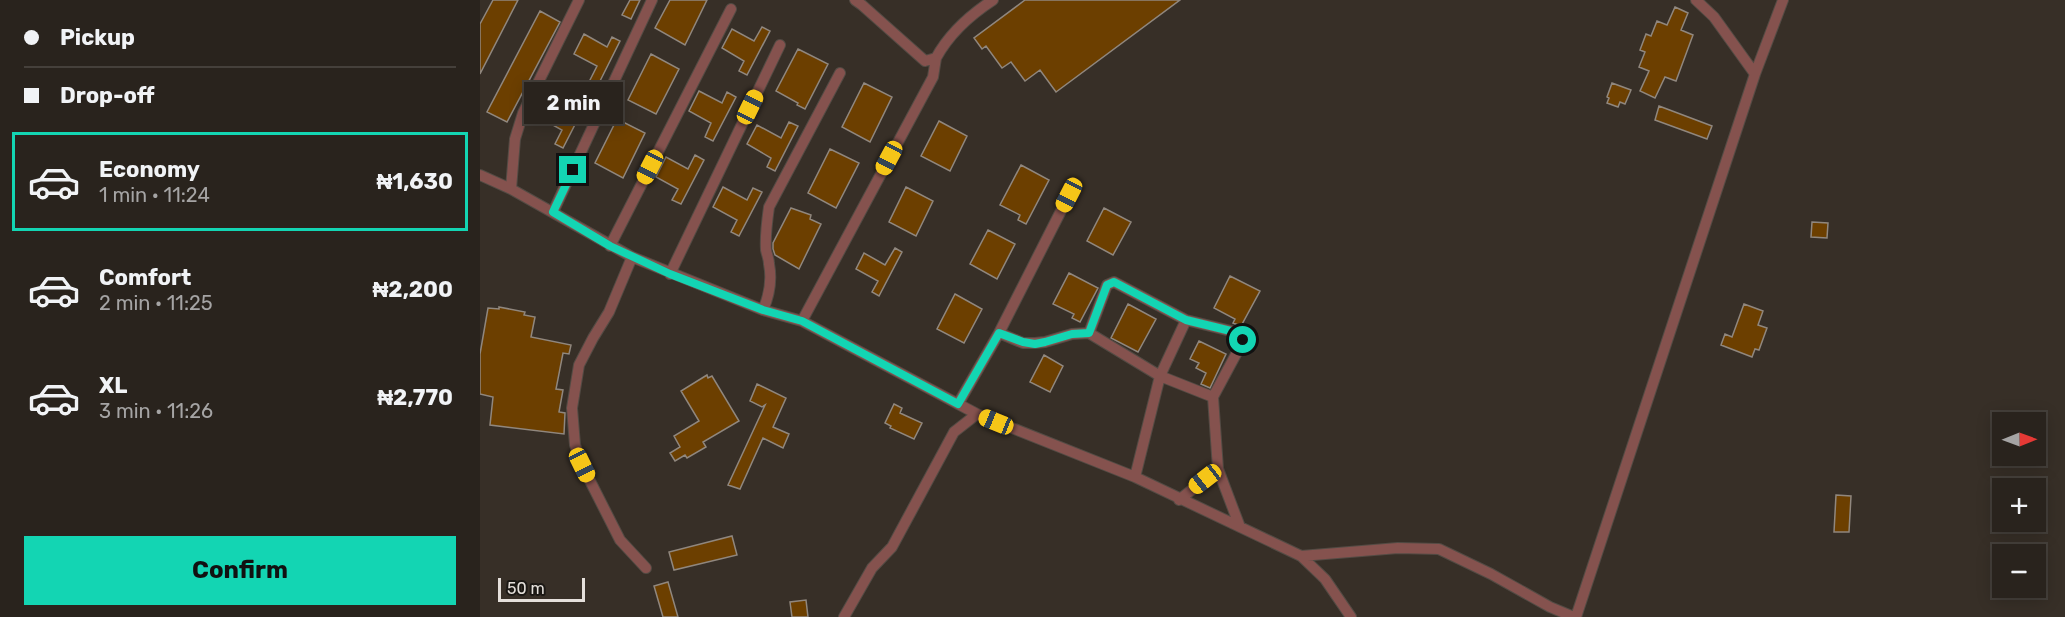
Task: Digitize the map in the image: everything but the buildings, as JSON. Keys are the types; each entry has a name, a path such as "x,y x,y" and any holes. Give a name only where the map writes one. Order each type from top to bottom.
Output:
{"street":[{"path":"511,189 516,139 523,113 579,0"},
{"path":"553,212 652,0"},
{"path":"931,60 963,23 993,0"},
{"path":"1696,0 1714,17 1755,74"},
{"path":"1301,556 1398,548 1439,549 1491,574 1550,607 1575,617 1755,74 1783,0"},
{"path":"802,321 933,77 931,60 859,1"},
{"path":"610,246 730,9"},
{"path":"670,274 780,45"},
{"path":"763,310 768,299 769,284 770,266 766,251 769,207 840,73"},
{"path":"480,175 511,189 632,257 763,310 802,321 977,414 1135,477 1179,500 1301,556 1325,579 1351,617"},
{"path":"958,404 999,333 1069,195"},
{"path":"632,257 609,312 579,365 572,408 575,445 582,465 620,540 646,568"},
{"path":"1089,333 1107,285 1114,282 1186,320 1239,333 1243,337 1213,397 1218,469 1240,527"},
{"path":"1135,477 1160,376 1186,320"},
{"path":"999,333 1035,344 1072,334 1089,333 1160,376 1213,397"},
{"path":"844,617 872,568 892,548 954,432 977,414"},
{"path":"1179,500 1218,469"}],"route":[{"path":"573,170 553,212 610,246 670,274 763,310 802,321 958,404 999,333 1035,344 1072,334 1089,333 1107,285 1114,282 1186,320 1239,333 1243,340"}]}
